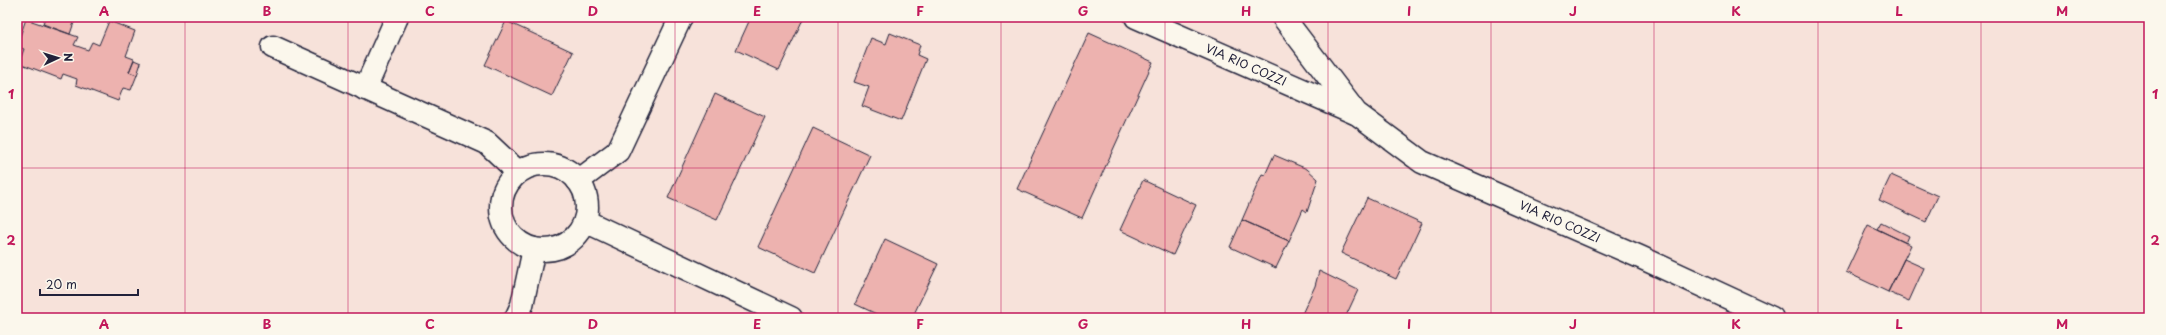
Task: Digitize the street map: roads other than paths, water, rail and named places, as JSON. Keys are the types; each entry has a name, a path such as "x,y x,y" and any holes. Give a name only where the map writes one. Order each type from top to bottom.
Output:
{"street":[{"path":"365,89 397,17"},
{"path":"578,181 618,151 681,17"},
{"name":"VIA RIO COZZI","path":"1136,17 1356,113 1422,162 1772,318"},
{"name":"VIA RIO COZZI","path":"1283,17 1356,113"},
{"path":"272,47 486,143 518,172"},
{"path":"550,164 561,167 578,181 587,200 585,221 579,233 570,242 559,248 546,250 534,249 521,244 510,234 504,222 501,209 502,195 508,183 518,172 527,167 550,164"},
{"path":"585,221 791,318"},
{"path":"516,318 522,305 534,249"}]}
